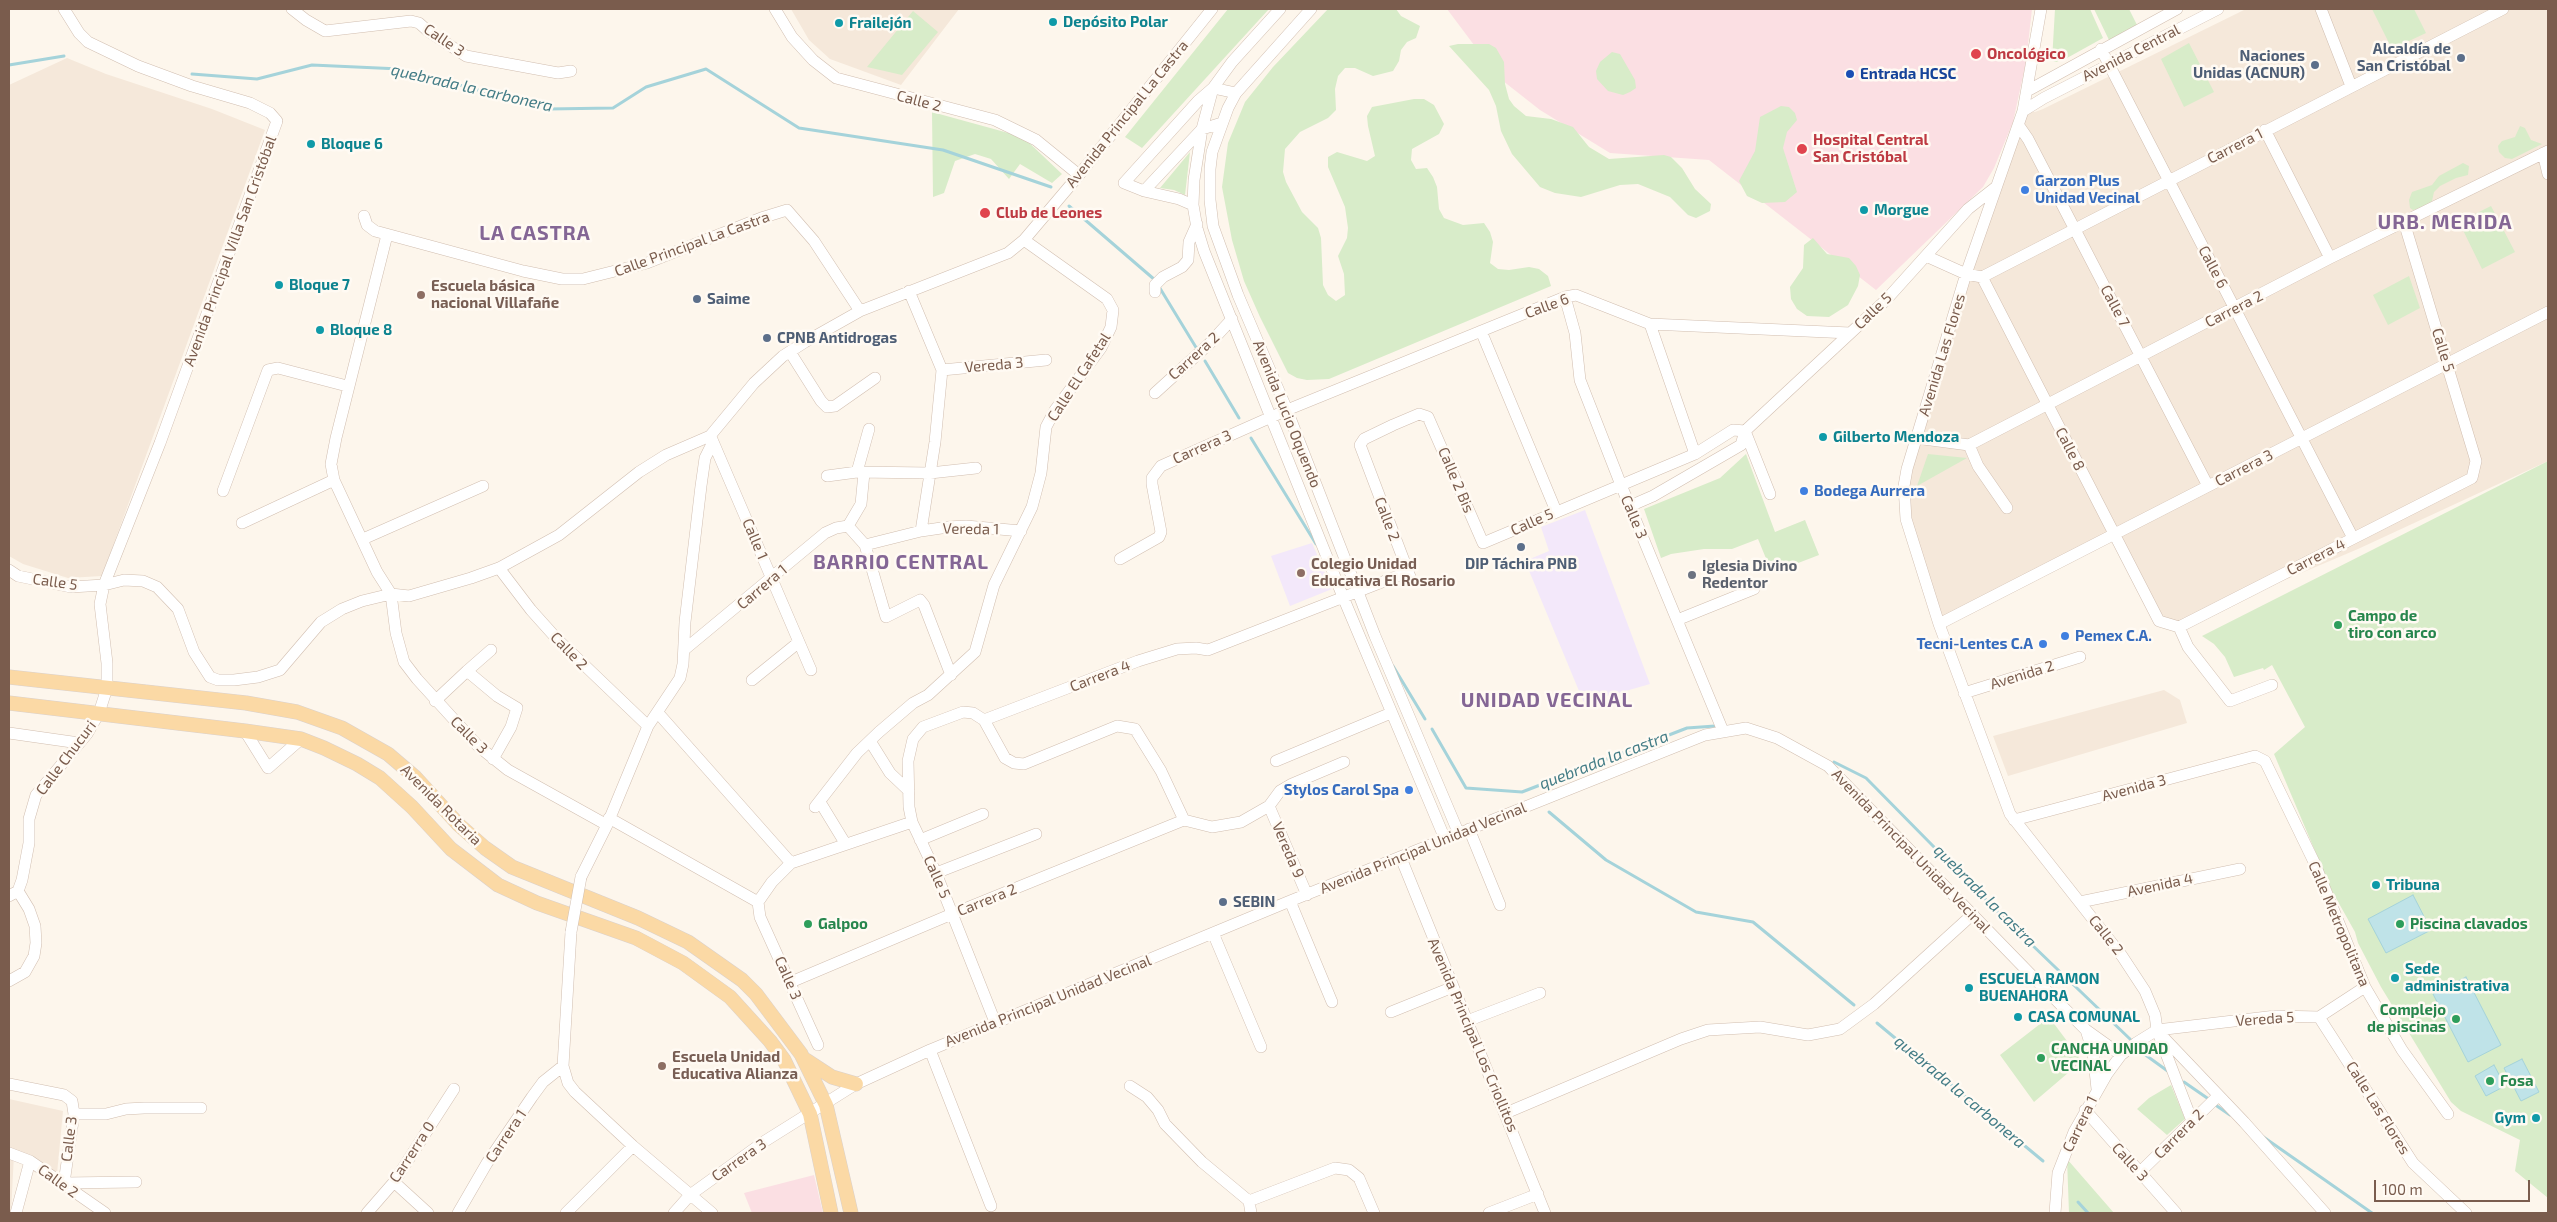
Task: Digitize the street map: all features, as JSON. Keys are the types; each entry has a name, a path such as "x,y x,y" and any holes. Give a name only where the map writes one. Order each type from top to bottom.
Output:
{"main road":[{"name":"Avenida Rotaria","path":"9,677 246,703 297,712 342,728 366,739 388,754 415,777 484,848 512,867 664,930 688,942 717,962 756,994 801,1054 826,1105 851,1213"},
{"name":"Avenida Rotaria","path":"9,703 245,731 301,740 342,756 380,778 412,807 451,849 498,885 537,903 636,938 703,977 730,997 770,1041 796,1080 810,1114 831,1213"},
{"path":"801,1054 824,1073 841,1081 856,1084"}],"street":[{"name":"Avenida Principal Villa San Cristóbal","path":"64,9 78,33 88,42 147,70 192,86 250,102 270,113 277,121 160,443 104,584"},
{"name":"Calle 3","path":"292,9 325,30 411,21 419,23 466,56 558,73 571,72"},
{"name":"Calle 2","path":"775,9 792,36 813,60 836,78 994,120 1036,140 1079,175"},
{"name":"Avenida Principal La Castra","path":"104,584 124,580 144,581 167,596 178,609 194,652 204,670 210,678 218,680 258,678 280,670 320,622 362,600 391,594 409,596 499,568 559,534 639,472 666,454 712,439 754,383 790,352 860,312 908,291 1008,253 1024,240 1079,175 1212,9"},
{"name":"Avenida Lucio Oquendo","path":"1280,9 1232,62 1213,88 1202,129 1194,180 1196,224 1204,251 1343,598 1445,839"},
{"name":"Avenida Lucio Oquendo","path":"1311,9 1236,93 1222,122 1210,169 1210,200 1213,226 1238,295 1287,410 1358,592 1464,832 1500,905"},
{"path":"2041,9 2033,87 2037,94 2044,98"},
{"name":"Avenida Central","path":"2033,87 2178,9"},
{"name":"Avenida Central","path":"2024,111 2044,98 2218,9"},
{"path":"2321,9 2351,86"},
{"name":"Carrera 1","path":"1982,277 2503,9"},
{"name":"Calle 6","path":"2102,49 2168,181 2304,438 2353,538"},
{"name":"Avenida Las Flores","path":"1939,624 1906,519 1904,486 1916,438 1966,274 2033,87"},
{"path":"1194,205 1179,199 1144,191 1124,183 1198,101 1213,88 1236,93"},
{"path":"1144,191 1202,129 1222,122"},
{"name":"Calle 7","path":"2019,126 2028,139 2142,356 2208,486"},
{"path":"2265,130 2330,258"},
{"path":"2545,152 2548,174"},
{"name":"Carrera 2","path":"1969,445 2330,258 2545,152"},
{"name":"Calle 5","path":"1630,506 1653,496 1741,445 1745,431 1886,300 1968,209 1996,186"},
{"name":"Calle Principal La Castra","path":"364,216 367,225 375,231 387,235 482,258 523,271 562,279 583,280 647,263 761,218 787,210 814,241 860,312"},
{"name":"Calle 5","path":"2404,222 2476,460 2472,478"},
{"path":"1154,292 1155,285 1163,277 1182,267 1188,260 1189,242 1196,224"},
{"path":"387,235 347,386 331,464 334,480 377,572 391,594"},
{"name":"Calle El Cafetal","path":"845,843 818,804 870,741 900,714 928,696 976,652 994,585 1021,531 1037,491 1046,427 1055,410 1101,348 1111,327 1113,310 1107,299 1024,240"},
{"path":"1926,256 1966,274 1982,277"},
{"name":"Calle 8","path":"1982,277 2159,621 2179,627"},
{"path":"865,545 921,531 942,370 908,291"},
{"name":"Calle 6","path":"1287,410 1481,331 1565,298 1576,296 1650,324 1850,333"},
{"name":"Calle 3","path":"1565,298 1576,333 1580,380 1621,485 1723,731"},
{"name":"Carrera 3","path":"1939,624 2304,438 2447,362 2548,312"},
{"name":"Carrera 2","path":"1155,393 1210,343 1232,319"},
{"path":"1650,324 1695,454"},
{"path":"1481,331 1556,511"},
{"path":"790,352 821,401 827,407 835,406 875,378"},
{"name":"Vereda 3","path":"942,370 1046,360"},
{"path":"223,491 268,370 278,368 347,386"},
{"path":"1271,417 1287,410"},
{"name":"Calle 2","path":"1358,592 1410,577 1360,444 1364,438 1419,414 1428,417"},
{"name":"Carrera 3","path":"1120,559 1159,537 1162,525 1152,478 1161,466 1271,417"},
{"name":"Calle 2 Bis","path":"1428,417 1483,543"},
{"path":"869,429 860,473 862,504 848,526 865,545 886,617 920,600 924,605 952,675"},
{"name":"Calle 5","path":"1483,543 1695,454 1733,430 1745,431"},
{"path":"1745,431 1770,494"},
{"path":"1916,438 1969,445 1978,466 2006,508"},
{"path":"712,439 705,458 701,486 680,678 648,726 608,822 581,877 571,932 563,1066 568,1083 575,1092 633,1146 712,1213"},
{"name":"Calle 1","path":"712,439 811,670"},
{"path":"827,476 860,473 930,473 976,468"},
{"name":"Carrera 4","path":"2179,627 2472,478"},
{"path":"242,523 334,480"},
{"path":"363,539 482,486"},
{"name":"Carrera 1","path":"684,650 826,533 848,526"},
{"name":"Vereda 1","path":"921,531 966,526 1021,531"},
{"name":"Calle 2","path":"499,568 518,595 557,639 648,726"},
{"name":"Calle 5","path":"9,570 18,576 48,584 71,587 104,584"},
{"name":"Calle Chucuri","path":"13,894 25,866 29,819 36,795 79,742 99,713 106,688 107,663 100,604 104,584"},
{"path":"1677,620 1754,589"},
{"path":"1343,598 1358,592"},
{"name":"Calle 3","path":"391,594 396,633 404,662 435,701 478,746 508,770 758,902 760,917 818,1045"},
{"name":"Carrera 4","path":"984,720 1138,661 1177,649 1196,648 1208,650 1343,598"},
{"name":"Calle 2","path":"1939,624 2014,820 2122,956 2145,990 2155,1015 2157,1030 2325,1213"},
{"path":"2179,627 2188,647 2230,701 2272,684"},
{"path":"752,680 799,642"},
{"path":"435,701 490,650"},
{"name":"Avenida 2","path":"1964,693 2080,657"},
{"path":"467,671 497,696 517,708 494,759"},
{"path":"909,791 908,761 913,739 923,727 963,712 973,713 984,720 1005,758 1014,763 1024,764 1117,726 1135,729 1145,742 1184,820"},
{"path":"658,713 784,852 791,863"},
{"path":"1276,761 1391,713"},
{"name":"Avenida Principal Unidad Vecinal","path":"810,1114 856,1084 996,1022 1290,901 1705,735 1746,728 1777,738 1828,766 2086,1030 2120,1055"},
{"path":"245,731 268,768 301,740"},
{"path":"9,734 79,742"},
{"path":"870,741 890,773 909,791"},
{"name":"Avenida 3","path":"2014,820 2255,756"},
{"name":"Calle Metropolitana","path":"2255,756 2266,761 2314,862 2365,987 2402,1050 2448,1114"},
{"name":"Vereda 9","path":"1184,820 1212,827 1241,822 1268,806 1286,788 1344,762"},
{"name":"Calle 5","path":"909,791 912,822 936,873 996,1022"},
{"name":"Vereda 9","path":"1268,806 1307,895"},
{"path":"920,840 984,814"},
{"name":"Carrera 2","path":"790,982 1184,820"},
{"path":"758,902 772,882 791,863 845,843 912,822"},
{"path":"936,873 1036,834"},
{"name":"Avenida Principal Los Criollitos","path":"1401,858 1545,1213"},
{"name":"Avenida 4","path":"2080,902 2240,869"},
{"path":"9,981 25,972 34,956 36,943 35,926 29,909 13,894"},
{"path":"1290,901 1332,1002"},
{"path":"1506,1113 1681,1038 1708,1030 1760,1027 1808,1035 1840,1029 1874,1004 1973,914"},
{"path":"1213,933 1261,1047"},
{"path":"1391,1012 1453,987"},
{"path":"2319,1016 2365,987"},
{"path":"1467,1021 1540,994"},
{"name":"Vereda 5","path":"2157,1030 2262,1017 2319,1016"},
{"name":"Calle Las Flores","path":"2319,1016 2413,1163 2466,1213"},
{"path":"2086,1030 2093,1052 2097,1089"},
{"path":"2157,1030 2192,1121"},
{"name":"Carrera 1","path":"2055,1213 2058,1174 2074,1132 2085,1110 2120,1055 2157,1030"},
{"path":"930,1050 991,1206"},
{"name":"Carrera 1","path":"458,1213 487,1163 532,1097 543,1082 563,1066"},
{"name":"Calle 3","path":"9,1084 64,1095 72,1100 74,1114 64,1183"},
{"path":"1130,1086 1147,1097 1158,1110 1165,1124 1250,1207 1334,1168 1349,1170 1359,1178 1374,1213"},
{"name":"Carrerra 0","path":"368,1213 394,1182 454,1089"},
{"name":"Carrera 2","path":"2140,1172 2218,1096"},
{"path":"74,1114 106,1114 135,1108 201,1108"},
{"name":"Calle 3","path":"2085,1110 2176,1213"},
{"name":"Carrera 3","path":"674,1213 690,1196 738,1160 810,1114"},
{"path":"566,1213 633,1146"},
{"name":"Calle 2","path":"9,1153 30,1161 64,1183 80,1198 105,1213"},
{"path":"16,1213 30,1161"},
{"path":"64,1183 136,1182"},
{"path":"394,1182 428,1213"},
{"path":"1490,1213 1538,1194"}],"shaded area":[{"path":"791,9 959,9 901,85 830,59 809,40"},
{"name":"Hospital Central San Cristóbal","path":"1447,9 2032,9 2026,62 2013,122 1994,168 1983,187 1876,290 1709,160 1610,153 1540,110 1498,77"},
{"path":"2246,9 2548,9 2548,461 2358,549 2200,616 2179,627 2159,621 2115,535 1939,624 1906,519 1904,486 2023,111 2035,112 2043,109"},
{"path":"67,58 106,74 212,109 265,130 102,576 68,578 23,564 9,556 9,85"},
{"path":"1585,510 1650,684 1584,703 1525,561 1549,551 1541,527"},
{"name":"Colegio Unidad Educativa El Rosario","path":"1312,543 1332,589 1290,606 1271,556"},
{"path":"2164,690 2180,700 2187,723 2008,776 1993,736"},
{"path":"9,1099 63,1111 57,1174 14,1154 11,1213 9,1213"},
{"path":"814,1175 823,1213 752,1213 744,1193"}],"green space":[{"path":"1228,9 1269,9 1142,148 1125,137"},
{"path":"1328,9 1396,9 1401,16 1420,26 1416,38 1407,42 1401,50 1399,61 1393,71 1373,76 1355,68 1345,68 1338,76 1335,89 1336,110 1328,118 1300,132 1285,149 1283,172 1286,182 1302,212 1318,228 1321,238 1323,285 1328,295 1336,301 1345,295 1344,274 1338,256 1347,238 1348,228 1345,207 1328,167 1328,157 1337,152 1367,161 1375,156 1367,116 1372,107 1414,99 1424,99 1434,105 1444,124 1439,134 1412,149 1411,160 1416,169 1427,168 1433,177 1437,187 1439,209 1444,218 1463,225 1484,223 1490,232 1493,242 1490,263 1498,269 1509,270 1529,267 1539,269 1548,276 1551,286 1329,379 1307,380 1297,378 1288,373 1244,281 1232,240 1222,187 1228,143 1245,102 1273,67"},
{"path":"2055,9 2090,9 2103,38 2067,58 2056,62 2052,61"},
{"path":"2094,9 2129,9 2137,25 2109,40"},
{"path":"2372,9 2414,9 2426,33 2392,49"},
{"path":"913,11 938,32 902,75 867,67"},
{"path":"2189,43 2214,92 2184,107 2161,59"},
{"path":"1458,44 1489,44 1496,48 1504,62 1505,84 1509,99 1526,116 1551,119 1573,127 1589,147 1609,159 1664,155 1671,157 1682,168 1695,189 1711,204 1710,211 1696,218 1688,215 1670,197 1638,184 1620,185 1581,197 1555,193 1540,187 1512,154 1501,131 1496,106 1489,90 1449,46"},
{"path":"1612,52 1620,54 1635,80 1636,88 1623,95 1608,91 1597,79 1596,71 1600,62"},
{"path":"1781,106 1789,107 1795,113 1797,120 1787,132 1783,148 1797,192 1785,202 1762,203 1747,196 1739,181 1755,151 1760,117"},
{"path":"932,112 1023,137 1062,174 1052,183 1020,164 1009,179 991,159 975,154 955,161 944,193 933,197"},
{"path":"2520,126 2525,128 2531,140 2542,144 2512,159 2505,158 2499,152 2498,146 2502,141 2515,137"},
{"path":"1190,152 1185,195 1174,190 1160,188"},
{"path":"2463,163 2469,166 2468,175 2456,178 2440,186 2434,192 2432,201 2423,207 2413,210 2410,208 2409,200 2412,192 2432,185 2439,176"},
{"path":"2491,206 2515,252 2482,269 2459,222"},
{"path":"1813,238 1827,254 1849,258 1856,266 1860,275 1858,286 1848,305 1829,317 1807,316 1797,309 1791,299 1790,287 1803,268 1804,245"},
{"path":"2409,276 2420,308 2388,325 2373,295"},
{"path":"1746,454 1775,532 1805,520 1819,555 1772,573 1758,539 1732,549 1704,549 1671,554 1661,558 1644,509 1720,478"},
{"path":"1928,454 1967,458 1917,486"},
{"path":"2548,461 2548,1198 2515,1171 2520,1140 2461,1111 2451,1102 2381,987 2358,943 2355,932 2332,891 2274,754 2305,727 2272,665 2264,670 2263,668 2234,677 2225,657 2214,644 2202,636"},
{"name":"CANCHA UNIDAD VECINAL","path":"2049,1017 2082,1061 2034,1102 2000,1055"},
{"path":"2171,1085 2185,1119 2167,1135 2137,1109 2149,1098"},
{"path":"2067,1159 2114,1213 2069,1213"}],"water":[{"name":"Piscina clavados","path":"2413,895 2431,930 2386,953 2368,919"},
{"path":"2466,977 2501,1045 2468,1062 2433,994"},
{"path":"2522,1059 2539,1092 2521,1101 2504,1068"},
{"name":"Fosa","path":"2494,1065 2505,1086 2486,1096 2475,1076"}],"waterway":[{"name":"quebrada la carbonera","path":"9,65 64,56"},
{"name":"quebrada la carbonera","path":"192,74 257,79 312,65 400,69 548,109 613,108 646,87 706,69 799,128 943,150 1051,187"},
{"name":"quebrada la carbonera","path":"1069,206 1155,280"},
{"name":"quebrada la carbonera","path":"1158,285 1197,349"},
{"name":"quebrada la carbonera","path":"1205,361 1239,418"},
{"name":"quebrada la carbonera","path":"1251,438 1316,544"},
{"name":"quebrada la carbonera","path":"1393,666 1425,719"},
{"name":"quebrada la castra","path":"1432,729 1466,788 1522,792 1687,728 1715,726"},
{"name":"quebrada la castra","path":"1834,762 1866,778 2004,918 2130,1039"},
{"name":"quebrada la carbonera","path":"1549,812 1606,860 1696,912 1753,922 1854,1005"},
{"name":"quebrada la carbonera","path":"1877,1023 2043,1161"},
{"name":"quebrada la castra","path":"2140,1051 2169,1072"},
{"name":"quebrada la castra","path":"2184,1082 2210,1100"},
{"name":"quebrada la castra","path":"2214,1104 2230,1115"},
{"name":"quebrada la castra","path":"2262,1136 2372,1213"},
{"name":"quebrada la carbonera","path":"2078,1202 2088,1213"}],"place":[{"name":"Depósito Polar","path":"1053,22"},
{"name":"Frailejón","path":"839,23"},
{"name":"Oncológico","path":"1976,54"},
{"name":"Alcaldía de San Cristóbal","path":"2461,58"},
{"name":"Naciones Unidas (ACNUR)","path":"2315,65"},
{"name":"Entrada HCSC","path":"1850,74"},
{"name":"Bloque 6","path":"311,144"},
{"name":"Hospital Central San Cristóbal","path":"1802,149"},
{"name":"Garzon Plus Unidad Vecinal","path":"2025,190"},
{"name":"Morgue","path":"1864,210"},
{"name":"Club de Leones","path":"985,213"},
{"name":"Bloque 7","path":"279,285"},
{"name":"Escuela básica nacional Villafañe","path":"421,295"},
{"name":"Saime","path":"697,299"},
{"name":"Bloque 8","path":"320,330"},
{"name":"CPNB Antidrogas","path":"767,338"},
{"name":"Gilberto Mendoza","path":"1823,437"},
{"name":"Bodega Aurrera","path":"1804,491"},
{"name":"DIP Táchira PNB","path":"1521,547"},
{"name":"Colegio Unidad Educativa El Rosario","path":"1301,573"},
{"name":"Iglesia Divino Redentor","path":"1692,575"},
{"name":"Campo de tiro con arco","path":"2338,625"},
{"name":"Pemex C.A.","path":"2065,636"},
{"name":"Tecni-Lentes C.A","path":"2043,644"},
{"name":"Stylos Carol Spa","path":"1409,790"},
{"name":"Tribuna","path":"2376,885"},
{"name":"SEBIN","path":"1223,902"},
{"name":"Galpoo","path":"808,924"},
{"name":"Piscina clavados","path":"2400,924"},
{"name":"Sede administrativa","path":"2395,978"},
{"name":"ESCUELA RAMON BUENAHORA","path":"1969,988"},
{"name":"CASA COMUNAL","path":"2018,1017"},
{"name":"Complejo de piscinas","path":"2456,1019"},
{"name":"CANCHA UNIDAD VECINAL","path":"2041,1058"},
{"name":"Escuela Unidad Educativa Alianza","path":"662,1066"},
{"name":"Fosa","path":"2490,1081"},
{"name":"Gym","path":"2536,1118"}],"district":[{"name":"URB. MERIDA","path":"2445,222"},
{"name":"LA CASTRA","path":"535,233"},
{"name":"BARRIO CENTRAL","path":"901,562"},
{"name":"UNIDAD VECINAL","path":"1547,700"}]}
